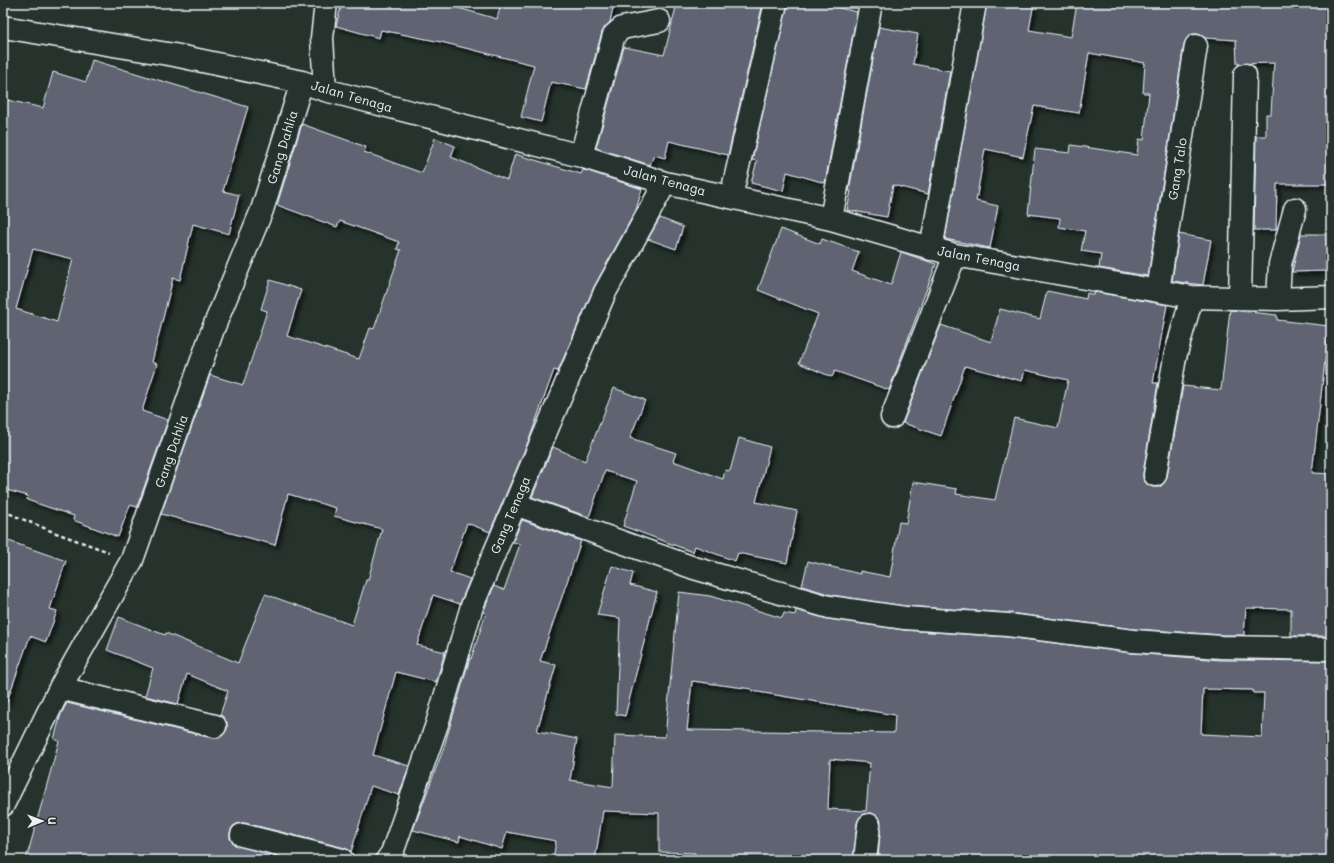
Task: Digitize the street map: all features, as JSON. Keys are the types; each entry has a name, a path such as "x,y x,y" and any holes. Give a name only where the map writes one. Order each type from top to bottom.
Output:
{"street":[{"path":"326,3 322,38 326,90"},
{"path":"730,196 776,3"},
{"path":"831,219 871,3"},
{"path":"931,249 974,3"},
{"path":"581,156 614,35 622,28 659,21"},
{"name":"Jalan Tenaga","path":"3,27 174,55 302,82 326,90 581,156 665,183 831,219 955,255 1192,297 1278,299 1331,297"},
{"name":"Gang Talo","path":"1158,291 1196,46"},
{"path":"1240,298 1245,75"},
{"name":"Gang Dahlia","path":"3,805 60,688 132,560 213,329 262,210 302,82"},
{"name":"Gang Tenaga","path":"396,858 472,606 605,292 665,183"},
{"path":"1278,299 1280,264 1295,209"},
{"path":"892,417 955,255"},
{"path":"1155,475 1175,357 1192,297"},
{"path":"515,504 694,568 829,607 905,618 1008,625 1133,640 1221,647 1331,649"},
{"path":"60,688 215,726"},
{"path":"865,860 869,825"},
{"path":"242,835 342,860"}],"path":[{"path":"3,511 56,534 132,560"}],"building":[{"path":"342,3 441,3 497,19 501,3 614,3 610,22 602,32 586,89 551,82 541,122 521,117 534,65 441,42 381,30 379,38 336,26"},
{"path":"677,3 763,3 728,155 669,141 665,158 654,155 650,165 596,148 624,47 664,55"},
{"path":"788,3 826,3 826,5 857,12 825,183 787,172 783,191 751,183 757,161 752,160"},
{"path":"987,3 1034,3 1029,30 1071,37 1077,3 1327,3 1327,37 1331,37 1331,184 1277,184 1276,230 1254,230 1256,136 1266,136 1266,114 1271,114 1274,63 1237,64 1236,40 1205,38 1198,34 1192,34 1187,38 1184,44 1148,276 1099,268 1101,254 1081,251 1085,231 1059,227 1060,218 1028,214 1035,149 1070,153 1071,145 1137,155 1139,139 1144,140 1149,93 1143,93 1145,63 1089,53 1079,113 1034,106 1023,157 985,149 976,201 998,206 990,248 945,239"},
{"path":"879,27 918,34 913,64 950,71 928,194 893,185 887,217 847,210 851,191 849,191"},
{"path":"92,60 248,107 223,191 239,195 229,234 193,224 180,280 173,278 152,362 157,364 142,411 168,420 137,507 130,505 118,537 73,520 74,516 27,500 28,496 3,489 3,99 43,108 53,72 86,82","holes":["33,249 73,259 57,322 16,309"]},
{"path":"302,124 366,147 364,152 422,173 435,138 455,146 451,157 507,180 515,154 581,174 583,170 588,171 642,189 636,210 594,287 558,371 554,370 530,437 490,532 467,523 450,572 470,579 460,604 433,595 417,645 445,652 436,682 396,672 373,755 409,766 399,795 371,786 351,852 345,848 245,823 239,823 233,826 230,832 230,839 234,844 290,860 26,860 59,741 54,739 61,714 67,703 212,738 219,738 227,729 227,722 220,715 228,691 187,674 178,704 145,696 153,668 107,650 119,617 165,635 166,633 238,663 265,594 352,625 366,580 368,580 382,529 334,516 336,508 288,494 275,545 161,514 210,375 243,385 267,311 261,309 270,280 301,290 287,336 359,359 370,328 374,329 401,250 397,249 399,242 340,221 337,227 277,205"},
{"path":"660,218 683,227 676,249 648,239"},
{"path":"781,229 820,244 822,239 859,252 852,271 891,285 901,252 936,264 889,390 835,371 832,377 799,363 818,314 758,290"},
{"path":"1179,234 1211,240 1203,285 1172,281"},
{"path":"1301,234 1326,234 1327,271 1292,272"},
{"path":"1047,291 1086,299 1087,293 1094,295 1095,292 1167,305 1153,383 1158,383 1143,473 1143,479 1147,484 1153,487 1160,487 1167,477 1183,386 1221,390 1230,310 1277,315 1277,320 1329,326 1312,473 1331,474 1331,636 1291,636 1291,609 1246,608 1244,635 1222,635 1134,629 1009,613 906,606 832,595 802,586 808,561 860,574 860,571 890,577 899,522 906,523 913,482 957,489 956,494 995,500 1014,418 1058,428 1068,380 1025,370 1022,381 965,366 941,436 903,423 941,325 991,342 1000,309 1040,319"},
{"path":"614,388 645,400 630,438 676,453 673,461 723,479 725,470 730,471 739,438 770,447 756,502 797,511 787,563 738,553 735,561 695,546 693,552 623,526 637,481 605,471 589,517 532,497 553,447 585,461"},
{"path":"522,520 581,541 540,661 556,665 537,731 577,739 570,780 613,787 615,735 665,737 679,592 710,596 782,618 784,613 795,615 796,610 827,619 903,630 1007,637 1132,653 1221,660 1331,661 1331,860 878,860 881,820 876,815 870,813 864,814 859,818 857,823 853,860 695,860 695,853 659,852 659,813 603,811 595,860 553,860 556,841 507,832 502,849 460,836 459,842 413,830 443,750 470,658 471,659 486,613 483,612 494,586 504,590 520,544 513,542","holes":["692,681 752,689 752,691 895,715 894,733 687,730","1203,689 1253,690 1253,693 1264,693 1262,737 1201,734","830,759 870,763 866,811 828,809"]},
{"path":"3,539 66,561 50,609 57,611 46,642 30,636 6,704 3,704"},
{"path":"612,566 633,573 630,585 657,592 625,716 616,714 620,618 597,615"}]}
